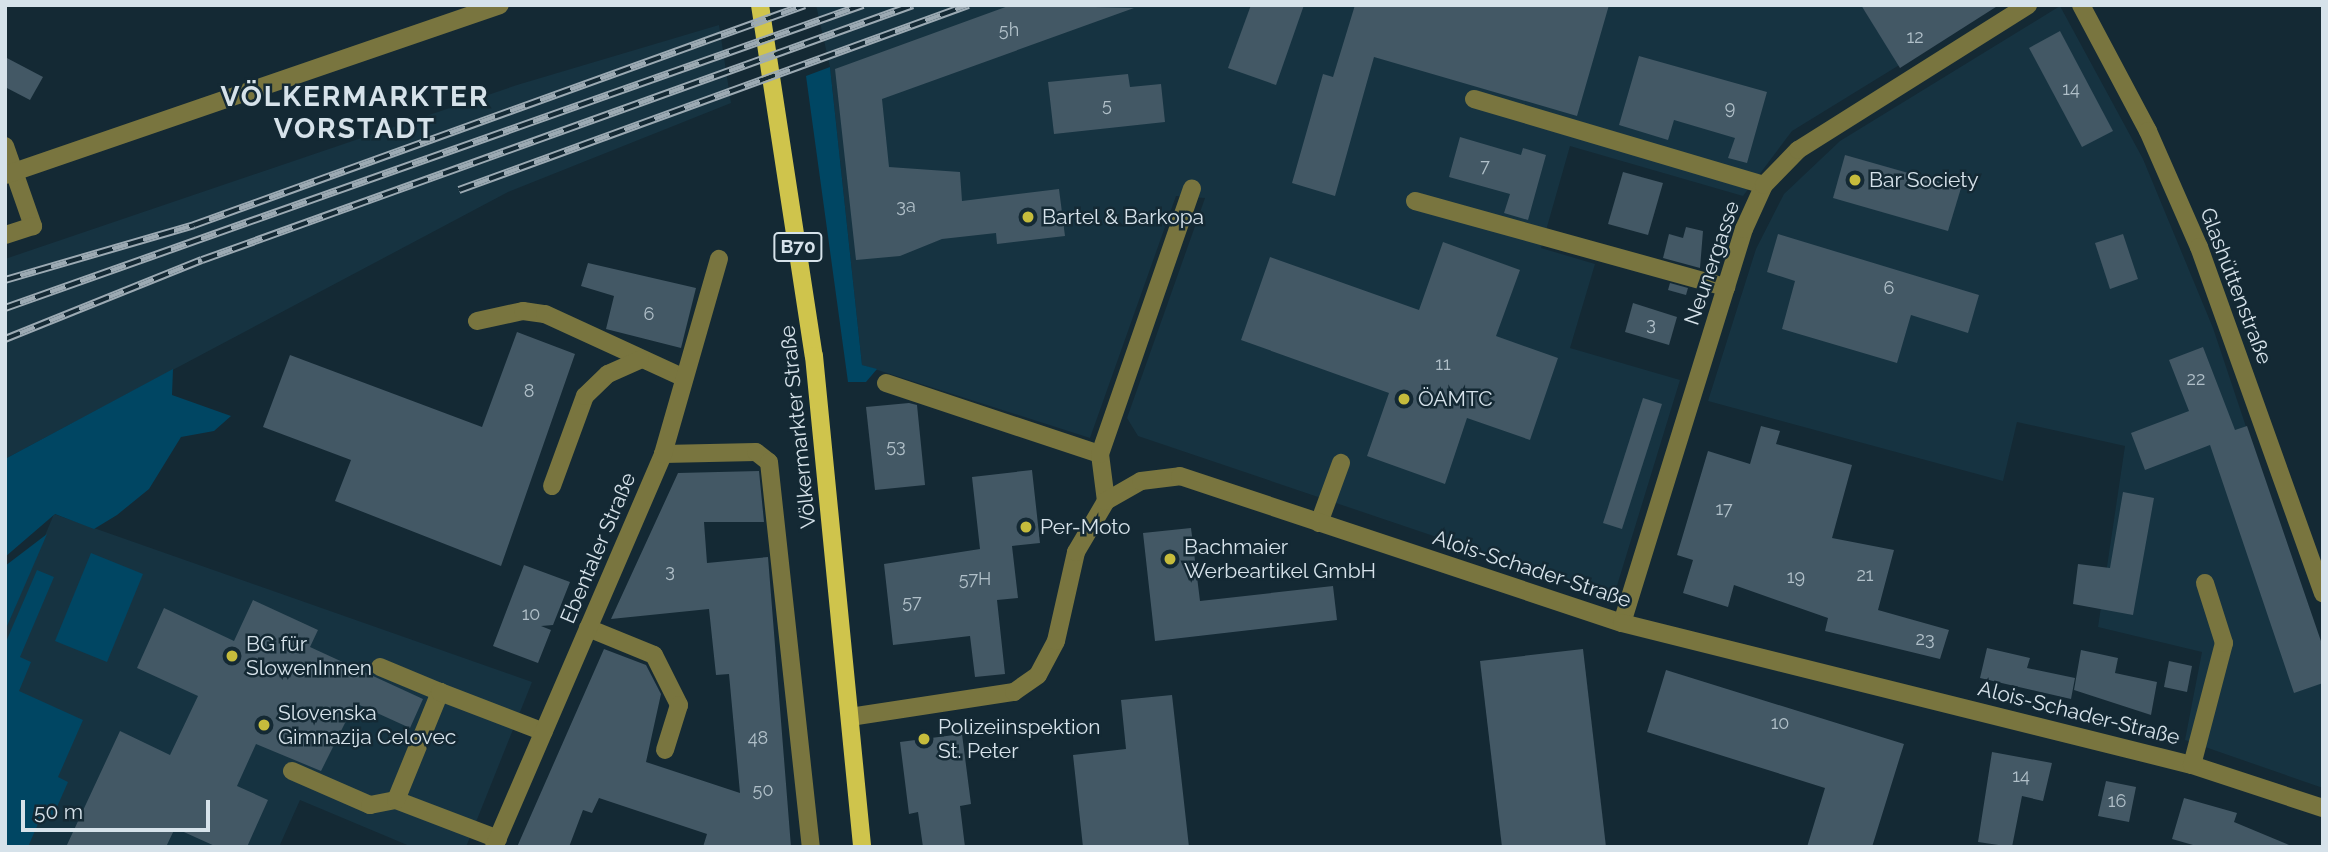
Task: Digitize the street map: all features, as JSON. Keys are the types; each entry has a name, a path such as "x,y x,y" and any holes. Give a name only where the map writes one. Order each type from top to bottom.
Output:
{"main road":[{"name":"Völkermarkter Straße","path":"760,5 814,356 862,847"}],"street":[{"path":"10,173 500,5"},
{"name":"Neunergasse","path":"1622,624 1726,287 1764,185 1798,150 2028,5"},
{"name":"Glashüttenstraße","path":"2081,5 2148,131 2199,247 2323,593"},
{"path":"1474,99 1764,185"},
{"path":"5,146 10,173 33,226 5,235"},
{"path":"1106,501 1100,454 1192,188"},
{"path":"1415,201 1726,287"},
{"name":"Ebentaler Straße","path":"496,843 663,453 719,259"},
{"path":"477,321 523,311 545,314 684,378"},
{"path":"552,486 585,396 608,374 640,360"},
{"path":"886,383 1100,454"},
{"path":"663,453 756,452 769,462 811,847"},
{"path":"1319,523 1341,463"},
{"name":"Alois-Schader-Straße","path":"850,716 987,700 1014,692 1038,675 1056,641 1076,552 1106,501 1141,481 1180,476 1622,624 2192,765 2323,808"},
{"path":"2192,765 2224,643 2205,583"},
{"path":"588,628 654,655 679,705 665,750"},
{"path":"380,667 544,732"},
{"path":"396,800 440,692"},
{"path":"292,771 370,804 396,800 496,843"}],"shaded area":[{"path":"816,5 1997,5 1792,131 1743,196 1570,146 1541,248 1595,264 1570,348 1680,380 1616,589 1602,593 1138,436 1127,418 1205,198 1176,196 1090,438 862,365 830,67"},
{"path":"2060,6 2143,159 2213,328 2323,657 2323,788 2185,740 2202,652 2098,627 2125,446 2017,422 2003,481 1708,401 1756,249 1784,194 1840,141"},
{"path":"719,25 731,103 508,192 5,459 5,259 517,85"},
{"path":"830,67 862,365 877,369 866,382 848,382 806,76"},
{"path":"173,369 172,395 231,416 214,431 181,437 149,489 117,515 94,529 55,514 5,557 5,459"},
{"name":"BG für SlowenInnen","path":"54,514 532,682 466,847 412,847 300,800 279,847 5,847 5,631"},
{"path":"47,534 5,631 5,566"},
{"path":"91,553 143,574 107,662 55,641"},
{"path":"37,570 54,577 20,657 31,662 19,691 83,720 58,777 68,782 53,816 43,812 28,847 5,847 5,644"}],"building":[{"path":"1011,5 1134,8 882,99 889,167 960,172 962,201 1059,189 1065,236 997,244 996,233 942,239 900,256 856,260 835,69"},
{"path":"1251,5 1304,5 1276,85 1228,68"},
{"path":"1355,5 1609,5 1577,116 1374,57 1335,196 1292,183 1323,74 1333,77"},
{"path":"1861,5 1999,5 1900,68"},
{"path":"2060,31 2113,131 2082,147 2029,48"},
{"path":"1639,56 1767,92 1747,163 1728,158 1735,138 1674,120 1668,140 1619,125"},
{"path":"5,57 43,77 30,100 5,87"},
{"path":"1128,74 1130,87 1161,84 1165,122 1054,134 1048,82"},
{"path":"1460,137 1521,155 1523,148 1546,155 1528,220 1504,213 1510,194 1449,177"},
{"path":"1845,155 1961,188 1948,231 1833,198"},
{"path":"1623,172 1663,183 1648,235 1608,224"},
{"path":"1686,227 1703,231 1700,268 1663,258 1669,234 1683,238"},
{"path":"1778,234 1979,295 1968,333 1911,315 1897,363 1782,329 1795,281 1767,272"},
{"path":"2123,234 2138,279 2110,289 2095,243"},
{"path":"1443,242 1520,270 1496,336 1558,358 1530,440 1467,418 1445,484 1367,456 1389,393 1241,340 1270,257 1419,310"},
{"path":"588,263 696,288 681,348 606,329 614,296 581,286"},
{"path":"1670,283 1688,288 1686,295 1668,290"},
{"path":"1633,303 1677,317 1669,345 1625,332"},
{"path":"517,332 575,354 501,566 335,501 351,460 263,427 290,355 482,427"},
{"path":"2203,347 2235,430 2247,426 2323,647 2323,683 2294,693 2210,445 2145,470 2131,433 2189,411 2169,360"},
{"path":"1643,398 1662,404 1622,529 1603,523"},
{"path":"909,403 917,405 925,485 875,490 866,407"},
{"path":"1761,426 1780,431 1776,444 1852,465 1832,538 1894,550 1878,610 1949,630 1940,659 1825,631 1828,618 1734,585 1728,607 1683,593 1693,560 1677,555 1708,451 1750,464"},
{"path":"1032,470 1040,543 1012,546 1018,598 997,600 1005,674 975,677 970,636 893,645 884,564 980,549 972,477"},
{"path":"759,471 764,522 704,522 707,563 768,557 791,847 703,847 707,834 599,798 592,813 583,810 569,847 517,847 604,649 646,665 661,694 646,762 740,793 729,674 716,675 709,609 611,619 678,473"},
{"path":"2123,492 2154,498 2133,615 2073,604 2078,564 2110,568"},
{"name":"Bachmaier Werbeartikel GmbH","path":"1191,528 1200,601 1333,586 1337,620 1155,641 1143,533"},
{"path":"524,565 570,582 553,625 541,626 551,630 538,663 493,646"},
{"name":"Slovenska Gimnazija Celovec","path":"253,600 318,630 310,647 423,699 410,728 355,703 321,771 256,744 237,786 268,800 247,847 217,847 175,828 166,847 66,847 120,731 170,755 198,696 137,668 164,608 234,641"},
{"path":"1987,648 2030,658 2027,668 2075,678 2071,699 1980,678"},
{"path":"1583,649 1606,847 1502,847 1480,661"},
{"path":"2081,650 2118,658 2115,673 2157,682 2151,715 2074,690"},
{"path":"2169,661 2192,666 2187,692 2164,687"},
{"path":"1666,670 1904,744 1872,847 1807,847 1825,788 1647,732"},
{"path":"1172,695 1189,847 1083,847 1073,755 1126,749 1121,700"},
{"path":"962,734 971,804 960,806 965,847 923,847 918,812 909,814 900,742"},
{"path":"1992,752 2052,763 2043,801 2022,796 2012,847 1978,842"},
{"path":"2106,781 2136,787 2129,822 2098,816"},
{"path":"2184,798 2237,813 2234,822 2294,847 2200,847 2172,839"}],"railway":[{"path":"5,280 194,225 805,5"},
{"path":"5,308 863,5"},
{"path":"5,339 202,260 913,5"},
{"path":"459,190 968,5"}],"place":[{"name":"Bar Society","path":"1855,180"},
{"name":"Bartel & Barkopa","path":"1028,217"},
{"name":"ÖAMTC","path":"1404,399"},
{"name":"Per-Moto","path":"1026,527"},
{"name":"Bachmaier Werbeartikel GmbH","path":"1170,559"},
{"name":"BG für SlowenInnen","path":"232,656"},
{"name":"Slovenska Gimnazija Celovec","path":"264,725"},
{"name":"Polizeiinspektion St. Peter","path":"924,739"}],"district":[{"name":"VÖLKERMARKTER VORSTADT","path":"355,113"}]}
